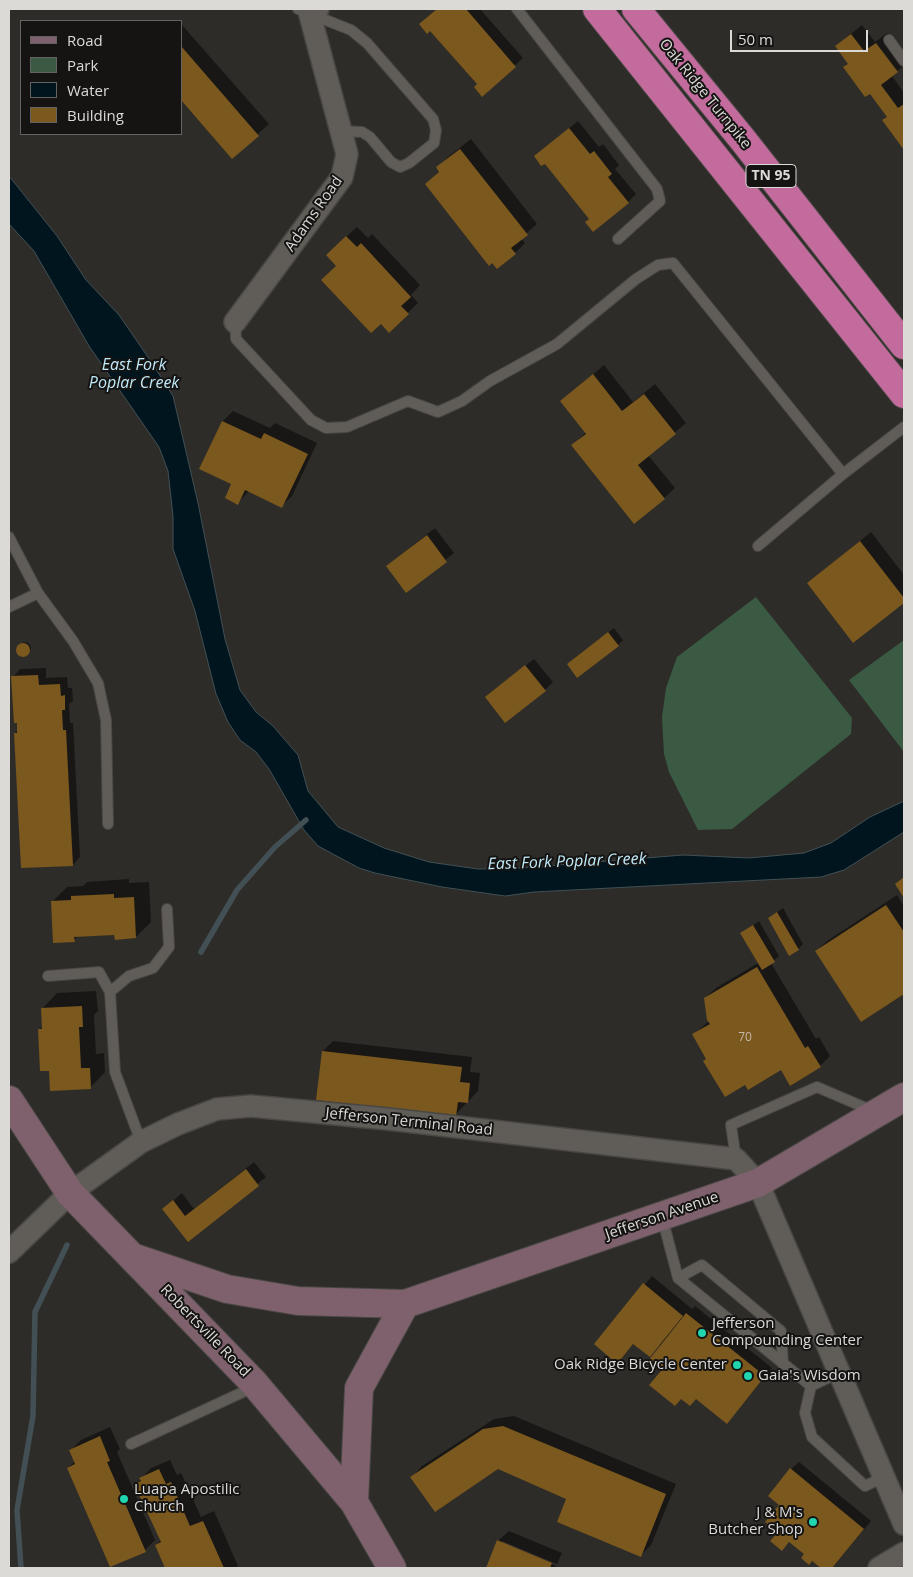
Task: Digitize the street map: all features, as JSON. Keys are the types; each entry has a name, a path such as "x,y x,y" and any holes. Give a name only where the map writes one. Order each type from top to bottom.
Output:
{"highway":[{"path":"597,9 904,394"},
{"name":"Oak Ridge Turnpike","path":"636,9 743,140 904,345"}],"street":[{"name":"Adams Road","path":"235,322 342,178 347,154 309,11"},
{"name":"Jefferson Avenue","path":"135,1258 227,1289 298,1301 405,1304 758,1184 904,1097"},
{"name":"Robertsville Road","path":"9,1100 70,1193 257,1386 354,1502 392,1568"},
{"name":"Jefferson Terminal Road","path":"70,1193 141,1142 178,1124 217,1109 251,1106 388,1119 736,1159"},
{"path":"736,1159 758,1184 904,1524"},
{"path":"9,1252 70,1193"},
{"path":"354,1502 359,1388 405,1304"},
{"path":"879,1568 904,1553"}],"lane":[{"path":"517,9 658,189 660,201 618,239"},
{"path":"309,11 351,30 367,43 433,119 436,130 434,143 400,167 391,162 370,137 362,132 342,131"},
{"path":"889,40 904,61"},
{"path":"235,322 236,339 311,420 326,428 347,427 408,401 438,412 462,401 490,381 557,344 636,279 658,265 673,263 843,474"},
{"path":"758,546 843,474 904,427"},
{"path":"9,537 38,592 73,641 98,683 106,720 108,824"},
{"path":"9,607 38,592"},
{"path":"110,992 129,976 153,968 169,947 167,909"},
{"path":"48,976 99,972 110,992 115,1072 141,1142"},
{"path":"736,1159 731,1125 817,1087 878,1113"},
{"path":"662,1216 678,1278 811,1386"},
{"path":"678,1278 702,1265 781,1331 783,1364"},
{"path":"811,1386 838,1373"},
{"path":"131,1444 257,1386"},
{"path":"811,1386 806,1413 812,1437 865,1486 884,1478"}],"green space":[{"path":"756,597 852,718 851,734 732,829 698,830 669,772 664,754 662,717 666,688 677,657"},
{"path":"904,640 904,752 849,680"}],"water":[{"name":"East Fork Poplar Creek","path":"9,176 57,236 86,280 119,315 173,396 198,503 225,639 240,690 256,712 273,726 298,755 308,791 338,827 384,848 429,862 478,869 521,868 683,855 749,858 804,853 831,843 870,817 904,801 904,832 844,870 821,877 534,892 505,896 442,887 375,873 359,868 318,846 304,830 269,769 256,752 240,740 228,722 216,694 195,611 173,549 173,516 168,471 159,447 89,346 34,251 9,224"}],"building":[{"path":"437,9 466,9 516,67 482,97 474,87 477,84 430,31 427,34 419,24"},
{"path":"851,34 864,51 876,43 898,72 881,85 898,108 904,104 904,150 882,120 887,117 870,94 865,97 843,67 848,64 835,46"},
{"path":"182,47 259,136 232,159 182,101"},
{"path":"569,128 590,154 594,151 612,174 608,177 629,203 593,232 585,222 589,219 545,164 541,166 534,156"},
{"path":"460,149 528,235 511,248 516,254 497,269 492,263 489,266 425,184 439,172 436,167"},
{"path":"346,236 357,247 361,243 411,297 401,306 409,314 389,333 381,324 371,333 321,280 336,266 326,255"},
{"path":"593,374 622,411 644,394 676,434 638,465 665,499 634,524 571,445 586,434 560,401"},
{"path":"222,421 261,439 264,433 308,454 282,508 245,490 238,505 225,498 231,484 199,469"},
{"path":"427,535 447,562 406,593 386,566"},
{"path":"860,541 904,598 904,603 853,643 807,583"},
{"path":"608,632 619,646 577,678 567,664"},
{"path":"23,643 28,645 30,650 28,655 23,657 18,655 16,650 18,645"},
{"path":"525,665 546,691 505,723 485,697"},
{"path":"38,675 39,685 60,684 61,696 65,695 65,710 62,710 63,730 66,730 73,866 21,868 14,733 17,733 17,723 14,723 11,676"},
{"path":"904,877 904,898 895,884"},
{"path":"114,894 114,898 134,897 136,938 115,940 114,935 74,937 75,942 53,943 51,901 71,900 71,896"},
{"path":"886,905 904,932 904,994 861,1022 815,951"},
{"path":"777,912 799,950 789,956 768,918"},
{"path":"753,925 775,962 762,970 740,933"},
{"path":"757,967 805,1048 808,1046 821,1067 790,1086 781,1070 748,1090 745,1085 725,1097 703,1061 706,1059 692,1034 710,1024 707,1020 704,998"},
{"path":"82,1006 83,1027 79,1027 81,1068 90,1068 91,1089 50,1091 49,1071 40,1071 38,1029 42,1029 41,1008"},
{"path":"322,1051 462,1067 460,1082 470,1083 468,1103 458,1102 456,1116 316,1100"},
{"path":"246,1169 259,1186 188,1242 162,1209 173,1200 185,1216"},
{"path":"643,1283 683,1316 650,1357 633,1344 617,1364 594,1344"},
{"path":"686,1313 765,1376 727,1424 696,1399 690,1406 681,1399 675,1406 649,1385 661,1371 648,1361"},
{"path":"503,1426 666,1494 641,1557 557,1522 566,1499 498,1469 435,1512 410,1477 483,1429"},
{"path":"100,1436 110,1461 107,1462 146,1552 110,1567 67,1468 75,1464 69,1450"},
{"path":"790,1468 864,1529 832,1568 821,1568 812,1561 809,1565 801,1558 804,1554 789,1542 782,1551 770,1541 778,1532 765,1522 779,1505 768,1496"},
{"path":"159,1469 166,1484 171,1482 190,1526 203,1521 224,1568 165,1568 155,1545 161,1542 134,1484 141,1481 139,1478"},
{"path":"497,1540 552,1563 550,1568 486,1568"}],"waterway":[{"path":"201,952 237,890 275,847 306,820"},
{"path":"21,1568 17,1510 33,1416 35,1312 67,1245"}],"place":[{"name":"Jefferson Compounding Center","path":"702,1333"},
{"name":"Oak Ridge Bicycle Center","path":"737,1365"},
{"name":"Gaia's Wisdom","path":"748,1376"},
{"name":"Luapa Apostilic Church","path":"124,1499"},
{"name":"J & M's Butcher Shop","path":"813,1522"}]}
